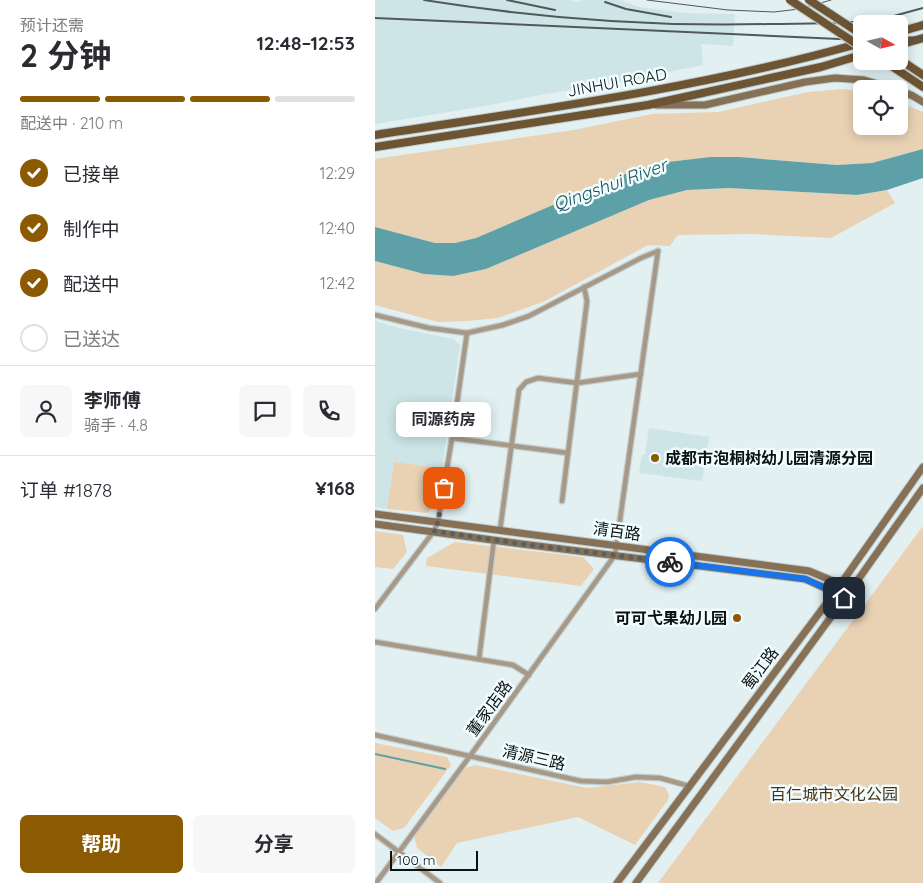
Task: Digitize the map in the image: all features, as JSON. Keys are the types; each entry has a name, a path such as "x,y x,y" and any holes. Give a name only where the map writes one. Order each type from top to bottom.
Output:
{"main road":[{"path":"790,0 853,41"},
{"path":"809,0 853,29"},
{"path":"908,29 923,25"},
{"path":"908,42 923,38"},
{"name":"JINHUI ROAD","path":"375,135 645,93 813,56 853,45"},
{"name":"JINHUI ROAD","path":"375,147 648,105 853,57"},
{"path":"908,65 923,75"},
{"path":"898,70 923,87"}],"street":[{"path":"648,105 705,105 805,82 835,78 864,80"},
{"path":"908,94 923,102"},
{"name":"董家店路","path":"376,883 615,555 658,251 584,287"},
{"path":"375,315 429,328 467,333 503,325 529,316 584,287 587,301 562,501"},
{"path":"375,609 434,531 438,522 467,333"},
{"path":"500,530 519,390 526,382 538,378 577,382 641,374"},
{"path":"452,438 568,453"},
{"name":"蜀江路","path":"617,883 835,592 923,467"},
{"name":"蜀江路","path":"636,883 923,488"},
{"name":"清百路","path":"375,514 809,571 840,584 850,591"},
{"name":"清百路","path":"375,524 805,579 844,598"},
{"path":"479,659 494,540"},
{"path":"375,642 513,665 529,675"},
{"name":"清源三路","path":"375,735 581,781 607,782 636,777 660,778 689,786"},
{"path":"375,834 440,883"}],"shaded area":[{"path":"375,0 570,0 577,2 582,0 620,0 639,7 683,13 735,14 733,46 701,44 703,65 606,85 375,124"},
{"path":"375,321 453,339 460,345 442,468 394,462 387,509 375,507"},
{"path":"649,428 709,437 702,481 639,473 642,455 645,455"}],"green space":[{"path":"844,89 853,91 853,135 908,135 908,106 923,112 923,149 872,163 837,165 739,157 710,157 668,162 630,172 476,238 455,243 435,243 375,227 375,159 574,130 652,114 718,112 808,92"},
{"path":"729,188 857,195 887,190 895,203 831,238 752,234 678,235 670,246 648,245 545,301 498,318 438,322 375,305 375,261 424,274 453,276 486,269 649,200 687,190"},
{"path":"394,462 442,468 437,503 427,513 387,509"},
{"name":"百仁城市文化公园","path":"923,526 923,883 658,883"},
{"path":"375,531 403,535 407,552 393,569 375,567"},
{"path":"455,542 583,557 594,569 581,586 426,566 427,558"},
{"path":"375,743 447,757 451,765 404,828 393,831 375,818"},
{"path":"475,765 587,788 640,782 665,787 669,795 668,800 635,845 578,817 457,843 441,867 417,848 414,836 465,768"}],"water":[{"name":"Qingshui River","path":"923,149 923,178 887,190 857,195 729,188 687,190 649,200 486,269 453,276 424,274 375,261 375,227 435,243 455,243 476,238 630,172 668,162 710,157 739,157 837,165 872,163"}],"waterway":[{"path":"375,754 445,769"}],"tram line":[{"path":"647,0 728,10 774,12 799,9 831,0"}],"railway":[{"path":"424,0 509,12 596,20 725,25 875,20 923,8"},
{"path":"507,0 555,10"},
{"path":"605,2 626,9 671,17"},
{"path":"375,18 853,40"},
{"path":"908,37 923,38"}],"way so far":[{"path":"444,488 438,522 434,531 670,562"}],"place":[{"name":"成都市泡桐树幼儿园清源分园","path":"655,458"},
{"name":"同源药房","path":"444,488"},
{"name":"可可弋果幼儿园","path":"737,618"}],"route":[{"path":"670,562 805,579 844,598"}]}
